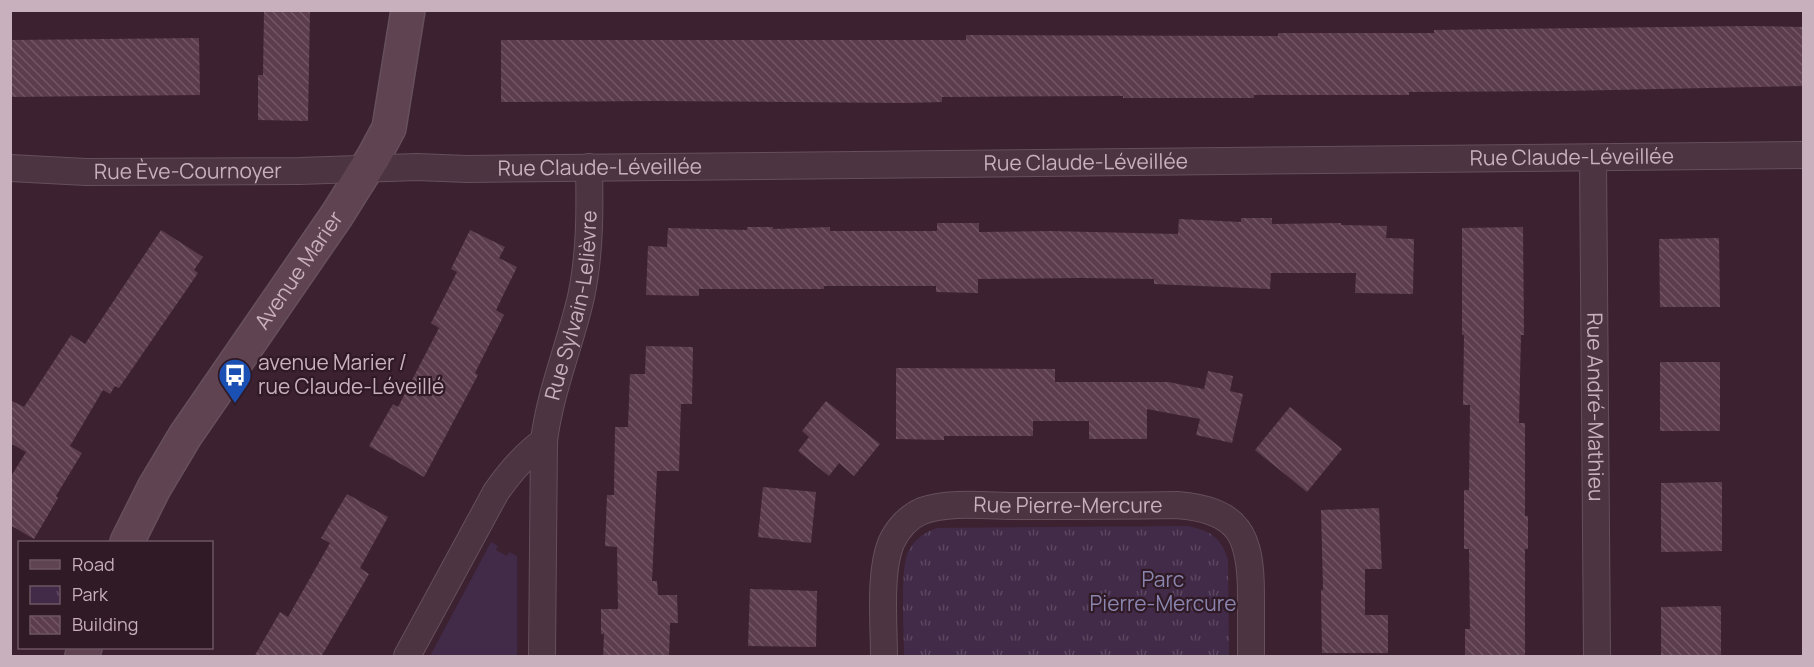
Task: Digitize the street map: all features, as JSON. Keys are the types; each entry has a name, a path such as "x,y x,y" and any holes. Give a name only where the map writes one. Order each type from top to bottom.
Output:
{"street":[{"name":"Avenue Marier","path":"128,541 154,488 185,436 368,168 389,128 408,10"},
{"name":"Rue Claude-Léveillée","path":"368,168 1803,155"},
{"name":"Rue André-Mathieu","path":"1593,158 1597,657"},
{"name":"Rue Sylvain-Lelièvre","path":"542,657 544,441 547,418 569,341 587,262 590,220 589,167"},
{"name":"Rue Ève-Cournoyer","path":"10,168 86,172 271,172 368,168"},
{"path":"407,657 496,492 512,469 528,452 544,441"},
{"name":"Rue Pierre-Mercure","path":"884,657 885,573 892,542 907,521 920,512 935,507 963,506 1196,507 1226,518 1238,529 1245,542 1251,570 1251,657"}],"green space":[{"name":"Parc Pierre-Mercure","path":"1188,526 1202,530 1218,540 1228,559 1229,656 904,656 903,586 908,552 921,537 937,528"},
{"path":"491,542 498,546 496,550 507,556 509,552 517,556 517,656 430,656"}],"building":[{"path":"264,10 310,10 308,121 258,120 258,75 263,75"},
{"path":"1803,27 1803,86 1409,92 1409,95 1254,95 1254,98 942,97 942,102 903,103 501,102 501,40 966,40 966,35 1278,36 1278,33 1434,33 1434,30"},
{"path":"199,38 200,95 10,97 10,40"},
{"path":"1241,218 1272,218 1272,224 1341,223 1341,225 1387,226 1386,238 1414,239 1413,294 1355,293 1356,273 1271,273 1270,289 1154,284 1154,279 1080,278 978,279 978,293 936,292 936,286 824,286 824,289 699,289 699,296 646,295 648,246 667,247 668,228 747,230 747,227 773,227 773,229 830,227 830,231 937,231 937,223 979,223 979,232 1178,234 1179,219 1241,222"},
{"path":"1523,227 1524,335 1521,335 1519,423 1525,423 1525,516 1528,516 1528,549 1525,549 1525,657 1465,657 1465,629 1470,629 1469,549 1464,549 1464,490 1469,490 1470,405 1463,405 1462,228"},
{"path":"161,230 203,257 194,270 198,273 119,388 115,386 110,394 103,390 70,446 82,453 34,539 10,525 10,478 26,452 10,443 10,400 24,407 71,335 85,344"},
{"path":"470,230 505,247 499,258 517,267 496,310 504,315 475,373 478,375 424,477 369,446 393,404 398,407 439,328 431,323 457,272 451,269"},
{"path":"1719,238 1720,307 1660,307 1659,239"},
{"path":"646,346 693,347 692,404 681,404 679,471 657,471 652,581 657,581 658,595 677,595 678,623 670,623 669,657 603,657 604,634 601,634 601,609 618,609 617,547 605,546 607,495 614,495 615,427 628,427 630,374 645,374"},
{"path":"1660,362 1720,362 1720,431 1660,431"},
{"path":"896,368 1055,369 1055,382 1168,382 1204,389 1208,371 1233,376 1230,391 1243,394 1232,443 1196,435 1200,419 1147,409 1147,439 1089,439 1089,421 1033,421 1033,436 944,436 944,440 896,439"},
{"path":"826,401 880,444 854,476 839,463 829,476 798,451 809,437 802,431"},
{"path":"1290,407 1342,449 1307,492 1255,450"},
{"path":"1722,482 1722,551 1661,552 1661,483"},
{"path":"763,487 816,492 811,543 758,537"},
{"path":"347,494 388,517 360,568 369,574 321,657 254,657 280,612 288,617 330,543 321,538"},
{"path":"1379,508 1382,569 1365,569 1365,615 1388,615 1388,653 1322,653 1321,510"},
{"path":"750,589 817,591 816,647 748,646"},
{"path":"1721,606 1721,657 1661,657 1661,607"}],"place":[{"name":"avenue Marier / rue Claude-Léveillé","path":"235,404"}]}
